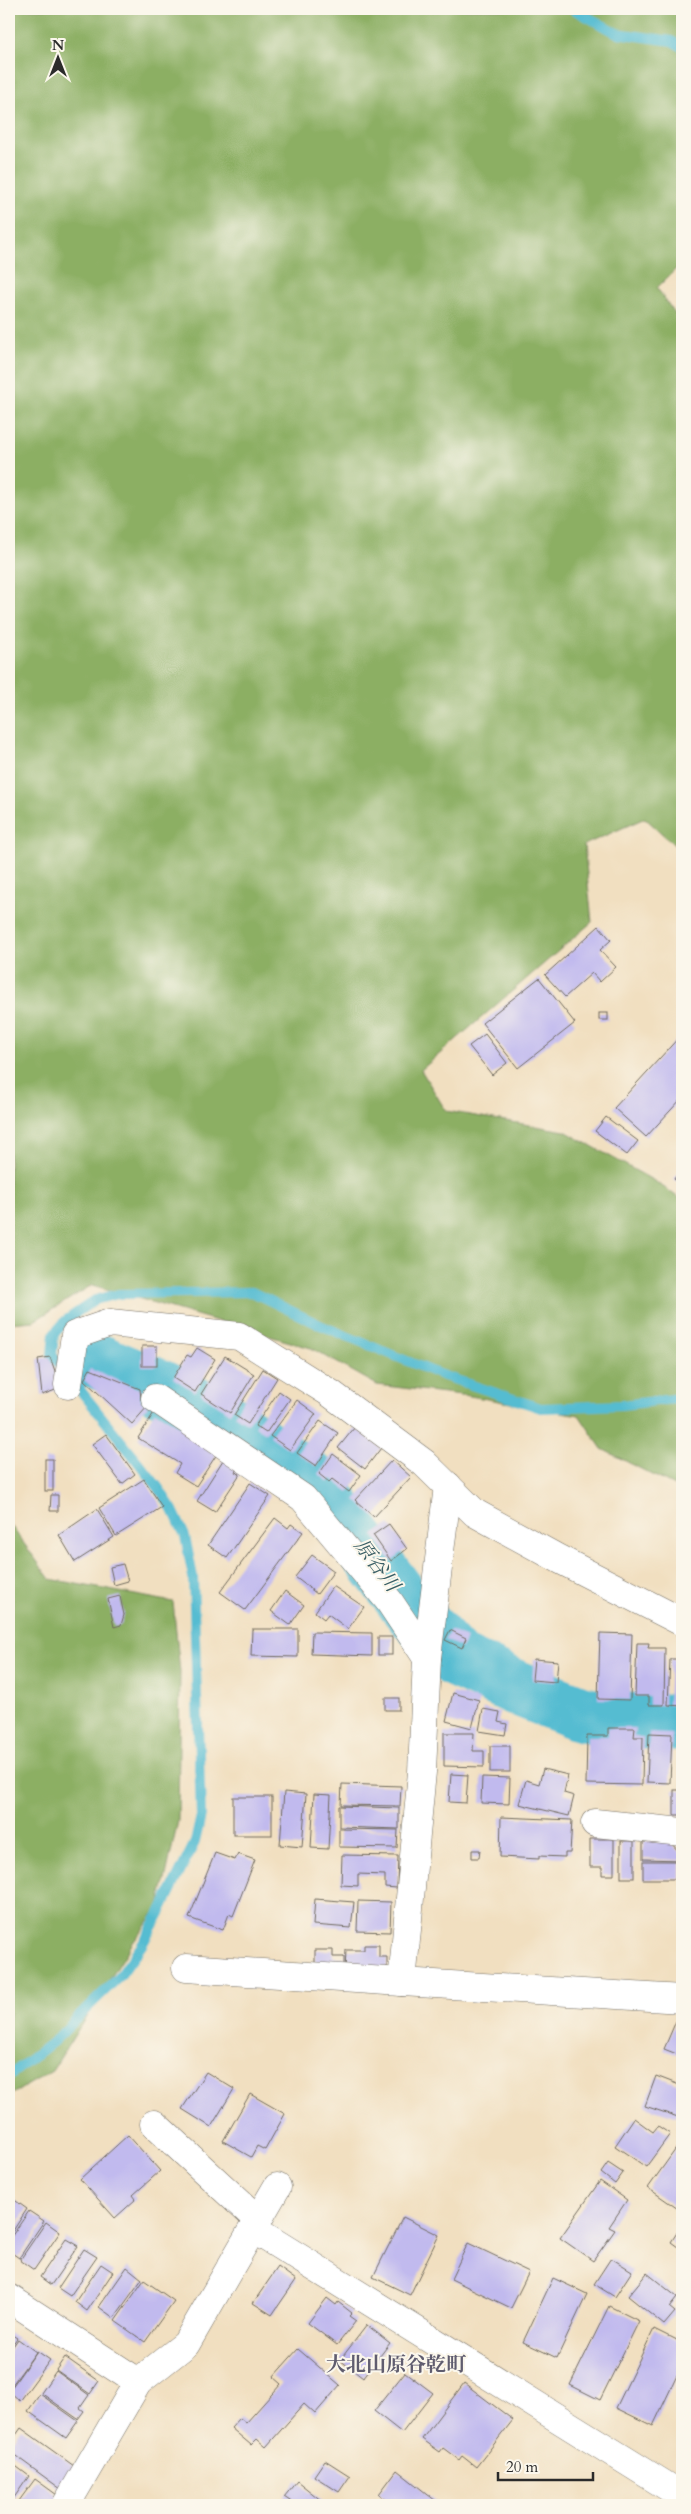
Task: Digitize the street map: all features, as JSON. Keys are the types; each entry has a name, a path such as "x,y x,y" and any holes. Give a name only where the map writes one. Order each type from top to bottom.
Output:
{"street":[{"path":"68,1385 75,1335 110,1323 239,1336 330,1393 424,1463 475,1513 559,1559 682,1622"},
{"path":"155,1398 303,1498 389,1601 428,1658"},
{"path":"402,1982 422,1772 428,1658 448,1486"},
{"path":"595,1823 682,1832"},
{"path":"186,1968 682,1999"},
{"path":"154,2124 256,2224 673,2489"},
{"path":"66,2505 138,2382 186,2344 277,2187"},
{"path":"9,2298 138,2382"}],"green space":[{"path":"9,9 682,9 682,263 657,288 682,324 682,852 645,818 584,845 592,922 421,1070 446,1111 565,1131 656,1182 682,1200 682,1490 602,1449 579,1415 470,1396 377,1385 311,1348 92,1285 34,1321 9,1323"},
{"path":"9,1523 50,1579 173,1602 180,1672 178,1821 159,1907 132,1944 52,2071 9,2096"}],"building":[{"path":"599,926 611,940 600,950 616,967 600,982 592,973 565,997 545,975"},
{"path":"539,978 575,1023 518,1068 482,1023"},
{"path":"599,1013 608,1013 608,1020 599,1020"},
{"path":"485,1034 507,1063 492,1075 469,1046"},
{"path":"682,1034 682,1098 646,1137 614,1108"},
{"path":"606,1117 638,1141 627,1155 595,1131"},
{"path":"682,1168 682,1186 674,1179"},
{"path":"142,1346 157,1346 157,1366 142,1366"},
{"path":"197,1348 215,1359 195,1392 173,1378 187,1355 191,1357"},
{"path":"225,1356 254,1374 230,1413 201,1394"},
{"path":"50,1357 61,1388 42,1395 38,1359"},
{"path":"90,1369 140,1389 141,1400 148,1406 132,1424 84,1380"},
{"path":"263,1369 277,1378 248,1424 234,1415"},
{"path":"279,1391 290,1399 266,1433 255,1426"},
{"path":"297,1400 316,1414 290,1450 270,1436"},
{"path":"155,1411 219,1451 196,1486 175,1473 180,1464 138,1438"},
{"path":"320,1421 338,1433 316,1466 297,1453"},
{"path":"355,1427 381,1448 365,1469 338,1448"},
{"path":"106,1434 135,1474 122,1484 92,1444"},
{"path":"333,1454 361,1475 349,1492 332,1479 329,1482 319,1474"},
{"path":"225,1457 239,1465 235,1472 240,1474 215,1512 197,1501"},
{"path":"45,1459 53,1459 53,1491 45,1491"},
{"path":"392,1460 411,1477 374,1517 355,1500"},
{"path":"144,1479 162,1507 116,1536 99,1508"},
{"path":"250,1483 270,1496 227,1558 208,1545"},
{"path":"51,1495 58,1495 58,1511 50,1511"},
{"path":"97,1509 114,1537 75,1562 59,1535"},
{"path":"275,1518 288,1528 291,1524 303,1532 245,1610 220,1592"},
{"path":"389,1524 407,1549 391,1561 373,1535"},
{"path":"312,1555 334,1571 317,1594 295,1577"},
{"path":"123,1564 128,1581 114,1585 110,1567"},
{"path":"333,1586 364,1607 348,1629 328,1614 324,1619 315,1612"},
{"path":"285,1591 304,1605 290,1625 271,1611"},
{"path":"120,1596 124,1615 121,1625 114,1627 108,1599"},
{"path":"252,1629 298,1629 298,1657 251,1656"},
{"path":"450,1630 466,1638 462,1648 445,1640"},
{"path":"312,1632 372,1633 372,1656 311,1654"},
{"path":"600,1633 632,1634 630,1700 598,1699"},
{"path":"378,1637 392,1637 392,1655 378,1655"},
{"path":"637,1643 649,1643 648,1648 665,1648 664,1705 649,1705 649,1696 635,1696"},
{"path":"534,1659 558,1661 556,1682 532,1680"},
{"path":"670,1659 681,1659 682,1706 668,1705"},
{"path":"453,1693 479,1700 472,1728 446,1721"},
{"path":"385,1698 399,1698 399,1710 385,1710"},
{"path":"483,1709 500,1712 498,1722 507,1724 505,1735 479,1731"},
{"path":"608,1728 635,1728 634,1737 643,1737 642,1785 586,1784 587,1736 608,1736"},
{"path":"444,1733 474,1733 473,1751 484,1751 484,1767 444,1766"},
{"path":"649,1733 672,1734 670,1783 647,1782"},
{"path":"490,1746 510,1746 510,1772 490,1772"},
{"path":"543,1769 568,1775 564,1793 574,1796 569,1816 519,1804 526,1780 539,1784"},
{"path":"451,1774 468,1775 466,1803 449,1802"},
{"path":"482,1777 510,1778 509,1804 481,1803"},
{"path":"342,1784 401,1786 400,1806 341,1805"},
{"path":"674,1790 682,1790 682,1815 674,1815"},
{"path":"284,1792 306,1794 302,1847 280,1845"},
{"path":"314,1794 331,1795 328,1849 311,1848"},
{"path":"233,1797 272,1797 272,1835 233,1835"},
{"path":"339,1806 399,1808 399,1829 339,1827"},
{"path":"501,1817 572,1820 570,1853 565,1853 565,1857 539,1856 539,1859 500,1857"},
{"path":"339,1829 398,1830 397,1848 339,1847"},
{"path":"590,1839 614,1839 614,1875 602,1875 602,1867 590,1867"},
{"path":"621,1841 634,1841 634,1878 621,1878"},
{"path":"643,1841 669,1841 682,1855 682,1860 643,1859"},
{"path":"472,1850 480,1850 479,1858 472,1858"},
{"path":"215,1853 235,1860 238,1854 255,1860 233,1916 229,1914 223,1930 189,1918"},
{"path":"342,1855 398,1856 397,1888 385,1887 385,1875 358,1874 358,1886 341,1885"},
{"path":"643,1861 680,1861 680,1879 643,1879"},
{"path":"315,1899 354,1902 351,1928 313,1925"},
{"path":"358,1901 391,1902 390,1932 357,1931"},
{"path":"364,1945 379,1945 379,1957 387,1957 387,1972 345,1972 346,1950 364,1950"},
{"path":"315,1950 333,1950 333,1957 344,1957 344,1970 315,1970"},
{"path":"676,2021 682,2021 682,2056 664,2049"},
{"path":"206,2072 234,2089 211,2127 182,2109"},
{"path":"656,2076 682,2086 682,2103 678,2117 645,2106"},
{"path":"250,2094 285,2114 265,2150 257,2146 251,2157 223,2141"},
{"path":"634,2118 653,2132 658,2126 670,2134 646,2167 615,2146"},
{"path":"128,2135 160,2171 133,2195 136,2199 115,2218 80,2179"},
{"path":"678,2146 682,2149 681,2211 648,2188"},
{"path":"608,2163 623,2173 615,2184 601,2173"},
{"path":"600,2181 627,2200 609,2227 615,2230 593,2261 560,2238"},
{"path":"9,2196 27,2209 9,2237"},
{"path":"29,2211 44,2221 19,2258 9,2251 9,2240"},
{"path":"403,2217 439,2235 410,2295 373,2277"},
{"path":"46,2222 60,2232 34,2270 20,2260"},
{"path":"682,2225 682,2250 671,2242"},
{"path":"66,2239 78,2246 51,2285 40,2277"},
{"path":"468,2243 529,2272 511,2308 451,2279"},
{"path":"84,2249 97,2257 70,2296 58,2288"},
{"path":"611,2258 632,2271 615,2297 594,2284"},
{"path":"101,2264 113,2272 87,2311 75,2302"},
{"path":"127,2267 142,2279 114,2318 99,2307"},
{"path":"278,2267 296,2280 272,2315 253,2303"},
{"path":"647,2273 677,2297 669,2307 675,2312 664,2325 628,2296"},
{"path":"553,2278 587,2294 557,2358 523,2342"},
{"path":"144,2280 174,2301 145,2342 115,2321"},
{"path":"327,2298 336,2305 338,2302 352,2313 349,2316 356,2321 337,2345 308,2323"},
{"path":"609,2306 639,2321 600,2400 570,2385"},
{"path":"367,2325 390,2343 363,2378 340,2360"},
{"path":"654,2329 682,2343 682,2365 653,2426 616,2408"},
{"path":"9,2333 17,2338 9,2349"},
{"path":"18,2339 36,2352 9,2389 9,2352"},
{"path":"298,2349 340,2385 315,2414 304,2404 266,2447 257,2439 251,2445 231,2428 240,2418 246,2423 281,2384 273,2377"},
{"path":"37,2351 50,2360 20,2401 9,2391"},
{"path":"65,2357 99,2381 90,2394 56,2370"},
{"path":"56,2371 89,2395 80,2408 84,2411 78,2419 41,2393"},
{"path":"405,2372 433,2393 402,2433 374,2411"},
{"path":"464,2383 513,2420 476,2467 462,2456 459,2460 443,2448 440,2452 422,2439"},
{"path":"40,2394 78,2421 66,2438 28,2411"},
{"path":"21,2428 81,2471 65,2492 9,2451 9,2445"},
{"path":"325,2460 350,2476 339,2492 314,2476"},
{"path":"9,2461 29,2476 9,2505"},
{"path":"397,2470 441,2505 393,2505 379,2494"},
{"path":"35,2479 64,2500 60,2505 16,2505"},
{"path":"297,2481 327,2505 296,2505 284,2497"}],"waterway":[{"path":"573,9 617,33 672,41 682,47"},
{"path":"9,2076 54,2041 120,1976 142,1945 160,1913 195,1842 201,1816 193,1577 185,1536 173,1510 158,1487 52,1355 54,1334 66,1320 95,1300 118,1294 252,1292 320,1325 441,1375 541,1408 622,1405 682,1398"},
{"name":"原谷川","path":"90,1358 157,1386 225,1419 314,1482 413,1613 456,1660 517,1688 580,1713 617,1720 682,1723"}],"district":[{"name":"大北山原谷乾町","path":"396,2364"}]}
